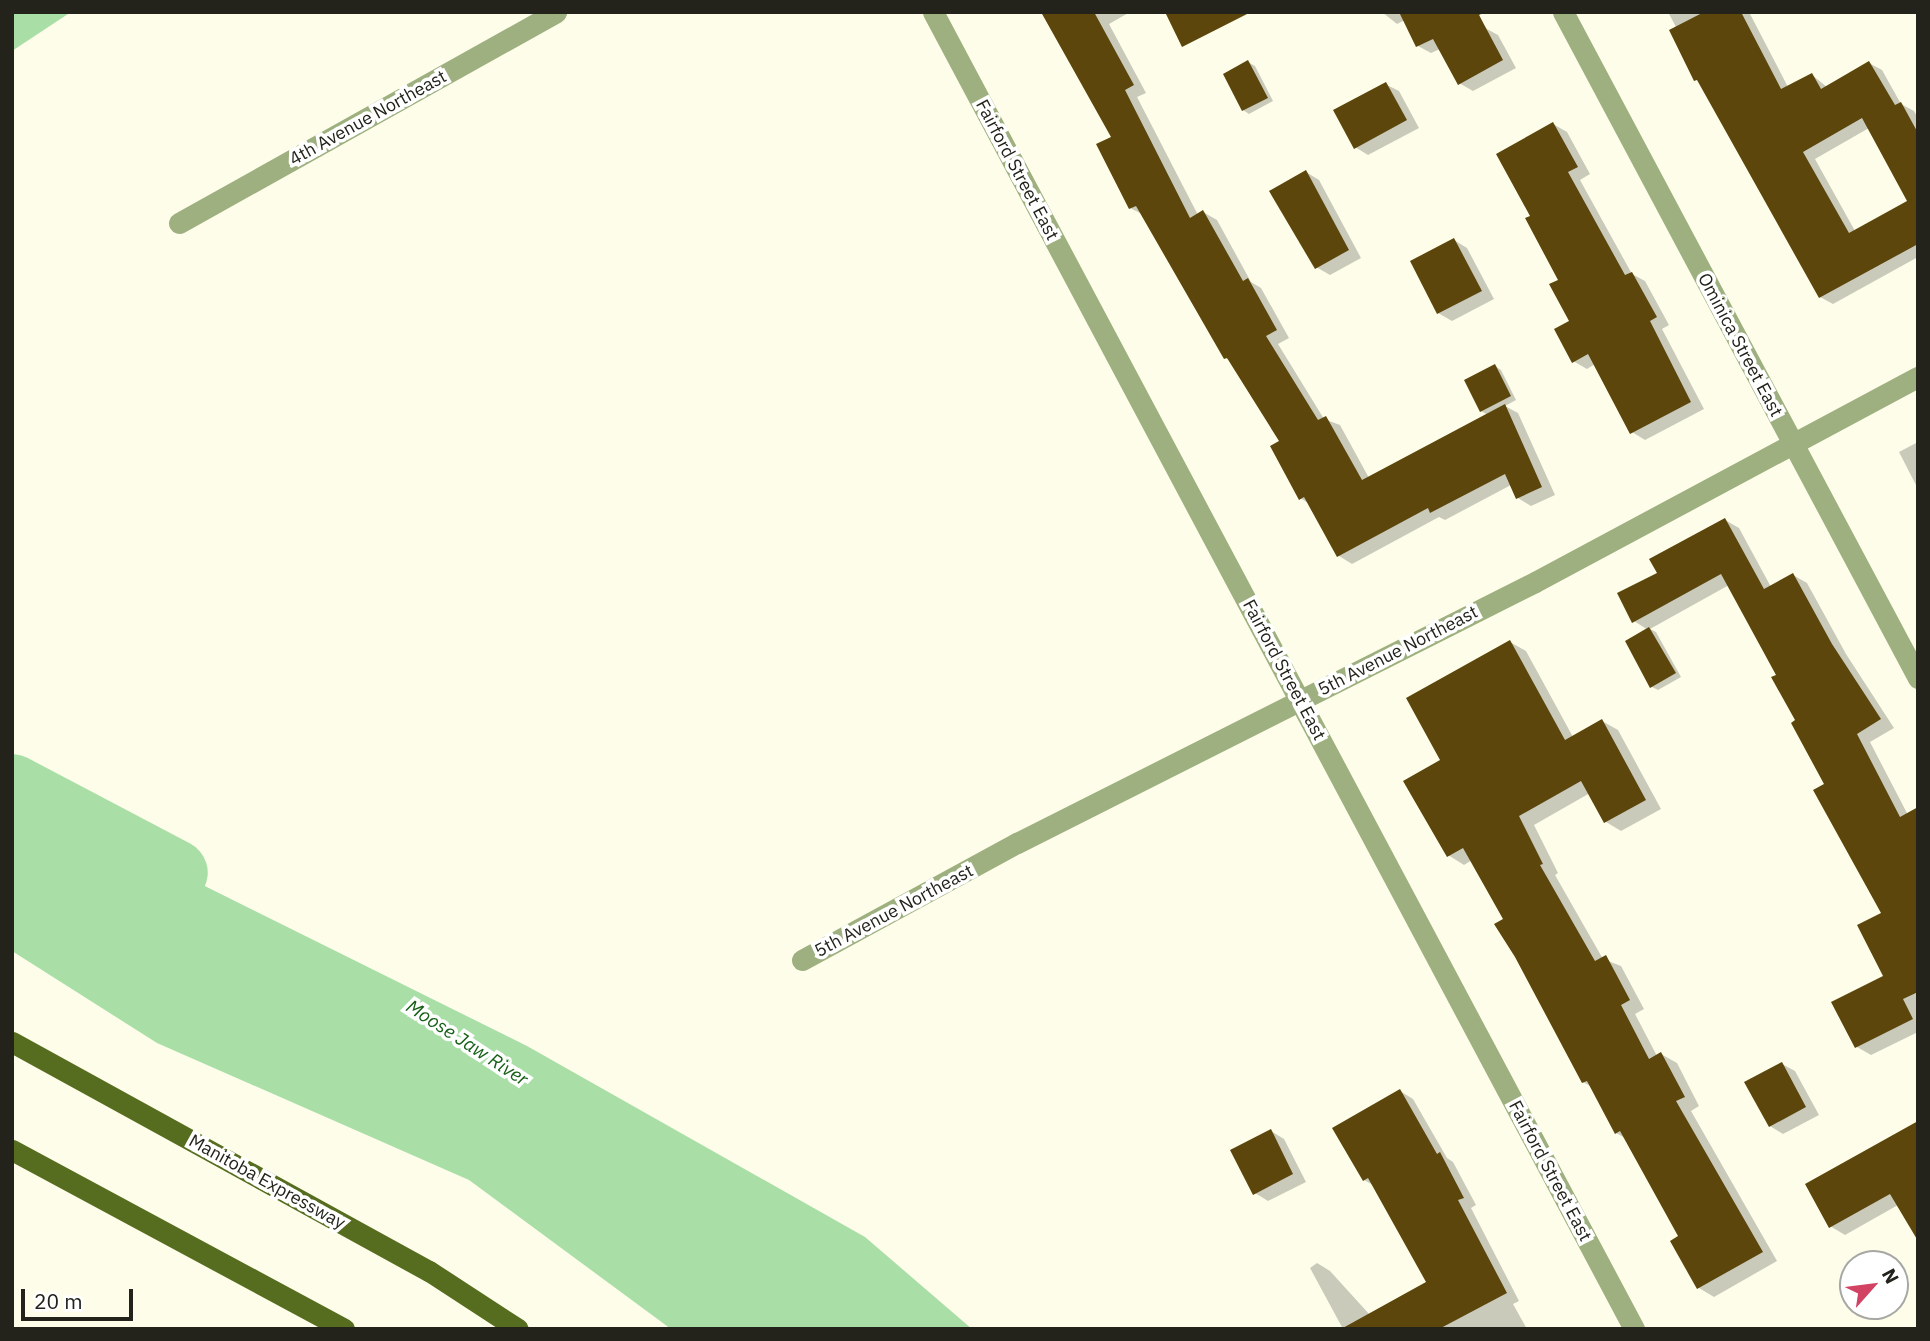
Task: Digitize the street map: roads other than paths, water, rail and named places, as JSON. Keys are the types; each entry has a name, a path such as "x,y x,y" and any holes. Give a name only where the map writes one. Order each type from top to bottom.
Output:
{"main road":[{"name":"Manitoba Expressway","path":"12,1042 429,1271 518,1329"},
{"path":"12,1150 344,1329"}],"street":[{"name":"4th Avenue Northeast","path":"179,223 556,12"},
{"name":"Fairford Street East","path":"933,12 1634,1329"},
{"name":"Ominica Street East","path":"1563,12 1918,678"},
{"name":"5th Avenue Northeast","path":"802,960 1017,843 1535,582 1918,377"}],"water":[{"path":"12,12 71,12 12,51"},
{"path":"12,777 70,819 527,1046 865,1237 972,1329 671,1329 469,1180 157,1043 12,951"}],"waterway":[{"name":"Moose Jaw River","path":"12,787 175,873"}]}
